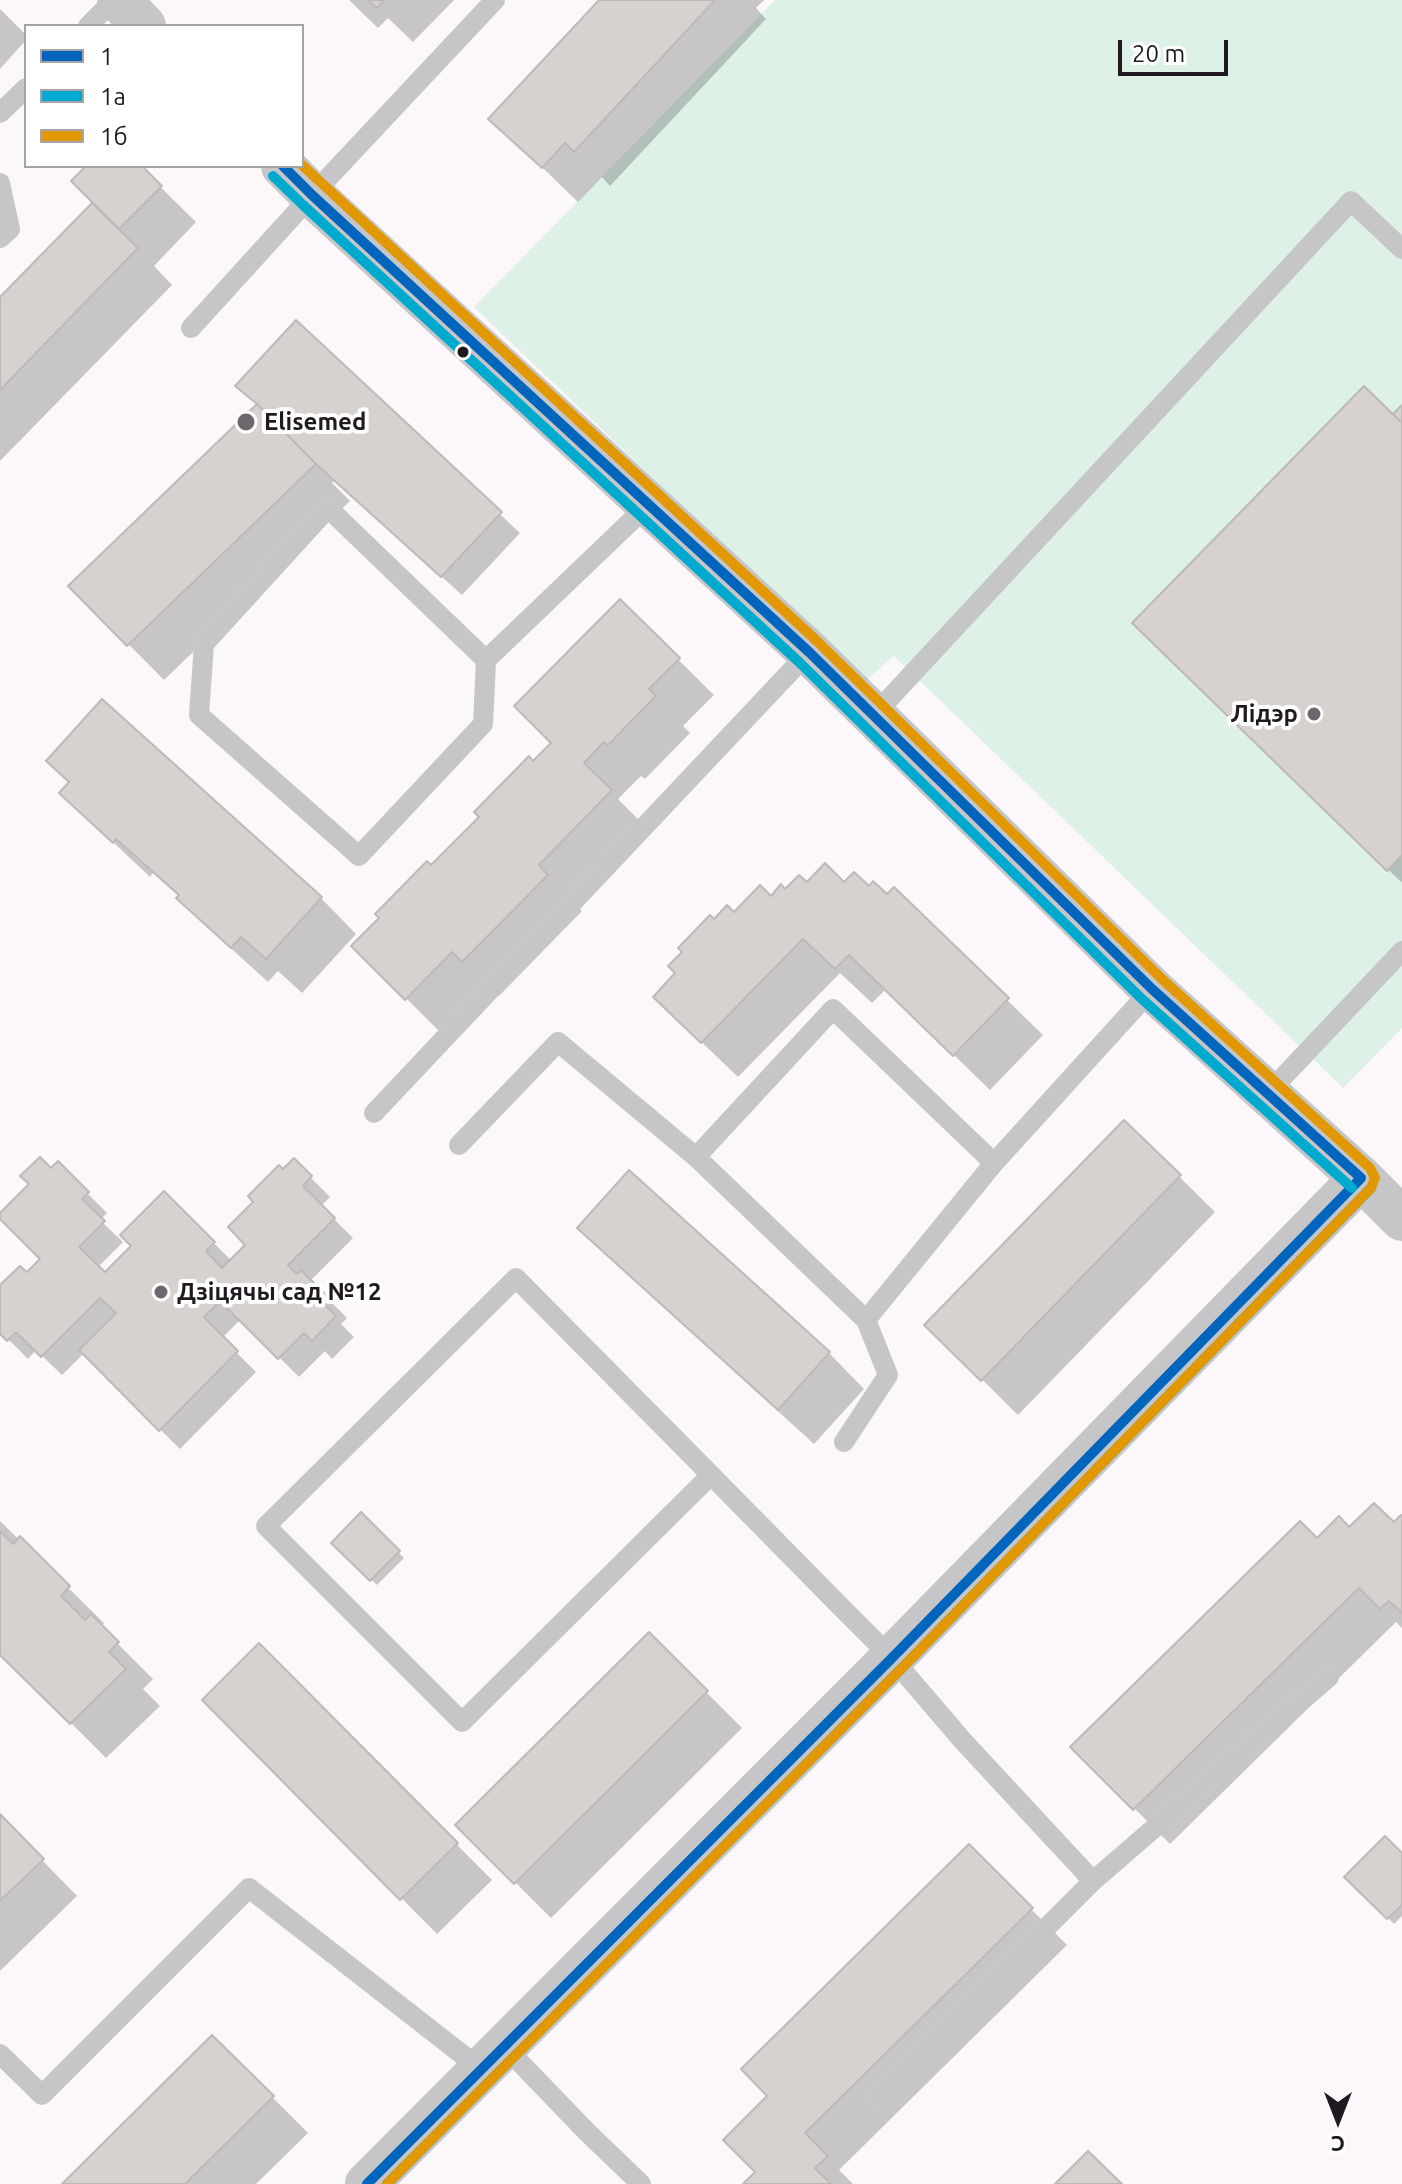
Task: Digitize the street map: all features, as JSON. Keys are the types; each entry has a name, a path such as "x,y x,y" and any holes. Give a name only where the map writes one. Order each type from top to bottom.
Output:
{"street":[{"path":"116,0 142,24"},
{"path":"298,180 809,652 1152,989 1361,1178 1402,1219"},
{"path":"367,2184 892,1658 1361,1178"}],"lane":[{"path":"90,24 116,0"},
{"path":"191,328 298,180 495,0"},
{"path":"0,113 24,90"},
{"path":"0,183 10,229 0,238"},
{"path":"874,715 1351,201 1402,249"},
{"path":"486,660 328,508 204,644 199,715 359,856 483,724 486,660 649,504"},
{"path":"374,1113 809,652"},
{"path":"1268,1093 1402,951"},
{"path":"866,1320 994,1163 1152,989"},
{"path":"696,1157 833,1009 994,1163"},
{"path":"459,1145 558,1042 696,1157 866,1320 888,1375 844,1442"},
{"path":"711,1475 462,1722 266,1526 516,1278 711,1475 892,1658 963,1741 1093,1881"},
{"path":"878,2096 1093,1881 1329,1677"},
{"path":"0,2054 42,2095 249,1888 493,2058 587,2132 641,2184"}],"green space":[{"path":"775,0 1402,0 1402,1028 1343,1088 894,656 865,681 474,307"}],"building":[{"path":"368,0 384,0 377,8"},
{"path":"599,0 715,0 574,152 565,143 542,168 488,119"},
{"path":"84,168 144,168 162,186 119,229 71,181"},
{"path":"92,203 138,248 0,390 0,297"},
{"path":"296,320 502,512 441,577 235,386"},
{"name":"Лідэр","path":"1364,386 1402,423 1402,855 1387,871 1132,623"},
{"path":"257,404 316,464 127,646 68,586"},
{"path":"1402,405 1402,423 1393,414"},
{"path":"620,599 680,658 649,689 656,696 608,745 604,742 584,763 612,790 539,865 548,875 462,962 452,952 405,1000 351,946 379,918 375,914 427,861 431,865 479,817 474,812 529,756 533,761 551,743 514,706"},
{"path":"102,699 322,897 266,959 241,937 231,948 176,898 179,895 116,839 113,843 59,793 69,782 46,761"},
{"path":"825,863 844,882 854,872 869,886 873,881 887,894 894,887 1009,998 953,1056 849,955 835,969 803,939 701,1043 653,997 675,973 668,966 682,952 678,948 710,915 714,919 727,905 734,912 760,885 771,896 781,884 785,889 799,875 807,882"},
{"path":"1124,1120 1181,1175 981,1381 924,1325"},
{"name":"Дзіцячы сад №12","path":"40,1157 51,1168 58,1161 89,1192 82,1199 105,1221 79,1247 105,1272 131,1246 120,1235 164,1191 215,1242 206,1251 222,1268 245,1245 228,1227 253,1202 248,1196 279,1165 283,1169 294,1158 312,1176 303,1186 335,1218 288,1265 297,1274 301,1270 329,1298 323,1303 336,1316 312,1341 304,1333 278,1359 220,1301 204,1317 238,1351 159,1431 79,1350 116,1313 100,1298 41,1357 16,1332 7,1341 0,1334 0,1285 20,1266 27,1272 40,1259 0,1219 0,1213 29,1184 20,1176"},
{"path":"629,1170 830,1352 778,1410 577,1228"},
{"path":"1374,1503 1394,1522 1402,1516 1402,1613 1389,1601 1380,1609 1359,1588 1133,1810 1070,1747 1300,1521 1317,1538 1339,1516 1349,1527"},
{"path":"361,1512 400,1551 370,1581 331,1543"},
{"path":"0,1531 13,1544 20,1536 70,1586 61,1596 85,1620 91,1614 119,1642 109,1652 126,1669 70,1724 0,1655"},
{"path":"649,1632 708,1691 514,1884 455,1825"},
{"path":"259,1643 458,1843 400,1900 202,1700"},
{"path":"0,1814 44,1859 0,1901"},
{"path":"1385,1836 1402,1853 1402,1905 1387,1919 1344,1877"},
{"path":"969,1844 1033,1908 805,2133 828,2156 815,2168 831,2184 743,2184 755,2172 723,2140 767,2096 741,2069"},
{"path":"212,2035 274,2096 185,2184 62,2184"},
{"path":"1088,2151 1122,2184 1055,2184"}],"transit line":[{"name":"1б","path":"304,167 818,642 1162,979 1370,1168 1375,1178 1371,1188 902,1668 387,2184"},
{"name":"1","path":"285,168 809,652 1152,989 1361,1178"},
{"name":"1а","path":"273,176 799,662 1142,999 1352,1188"},
{"name":"1","path":"367,2184 892,1658 1361,1178"},
{"name":"1а","path":"387,2184 902,1668 1371,1188"}],"place":[{"name":"Elisemed","path":"246,422"},
{"name":"Лідэр","path":"1314,714"},
{"name":"Дзіцячы сад №12","path":"161,1292"}]}
